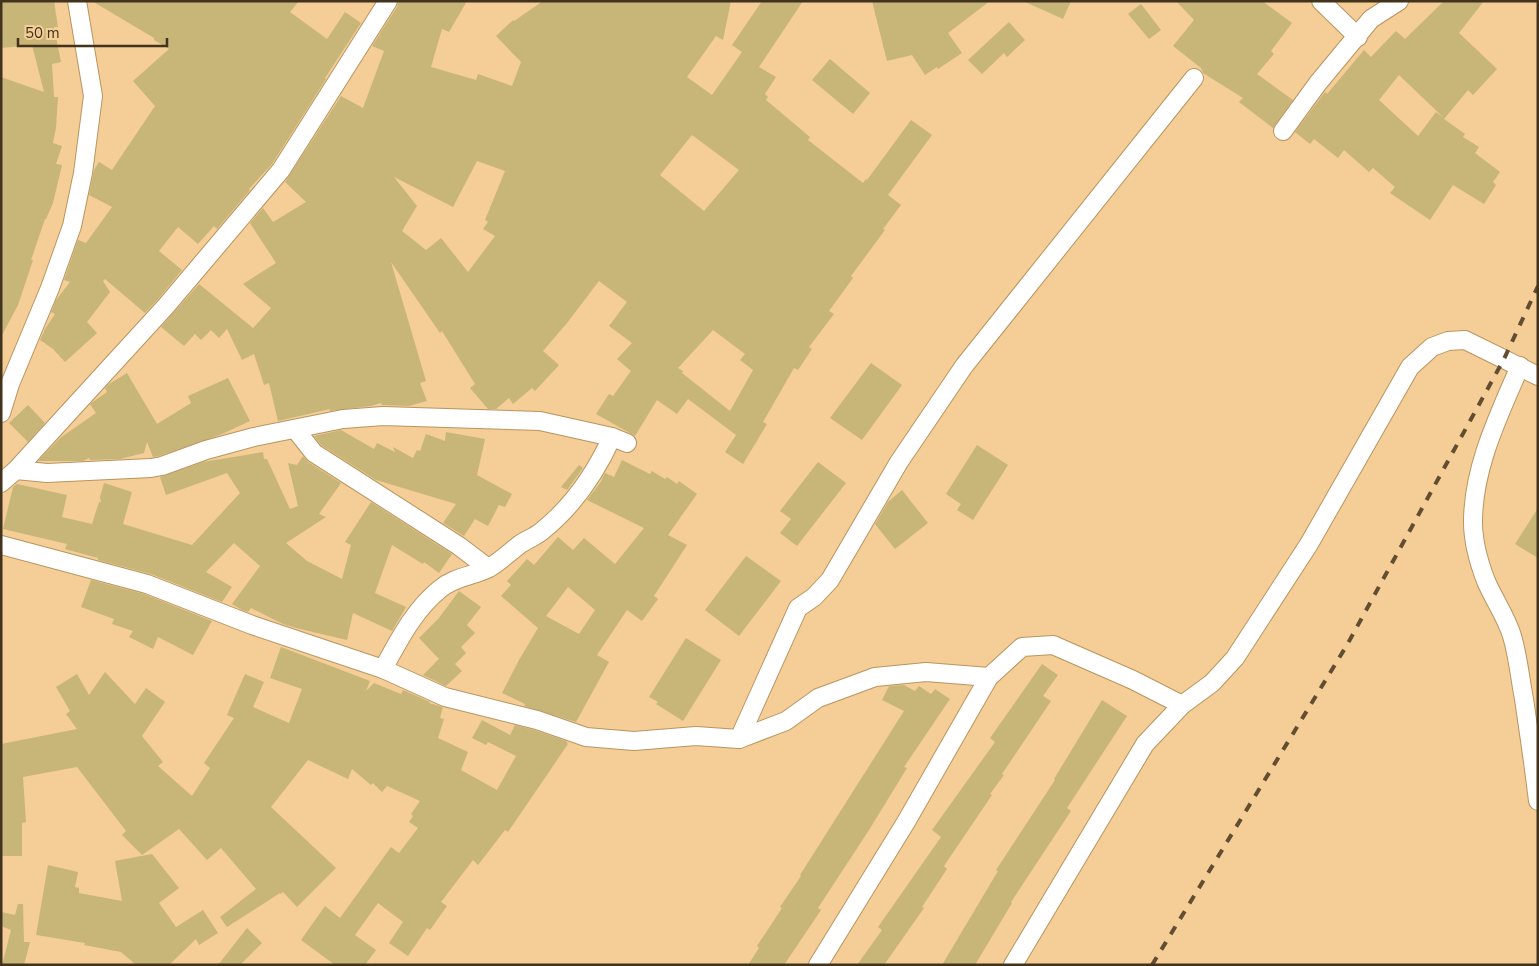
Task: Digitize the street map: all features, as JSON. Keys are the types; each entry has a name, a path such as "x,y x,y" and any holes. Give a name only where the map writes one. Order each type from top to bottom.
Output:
{"street":[{"path":"1,413 10,384 50,288 72,226 83,173 93,96 77,1"},
{"path":"1,482 16,470 166,306 281,170 388,1"},
{"path":"1321,1 1358,37"},
{"path":"1283,131 1318,83 1371,19 1399,1"},
{"path":"739,739 798,608 814,597 830,580 899,462 964,366 1194,78"},
{"path":"1013,965 1146,744 1182,705 1212,683 1235,658 1309,544 1410,367 1432,347 1448,341 1466,340 1538,376"},
{"path":"1520,366 1488,443 1480,470 1473,522 1476,549 1486,581 1506,617 1517,656 1538,801"},
{"path":"16,470 47,473 151,468 254,437 343,419 393,416 540,421 620,440 600,462 571,502 542,531 488,568 462,576 442,587 427,600 412,619 383,669"},
{"path":"295,429 314,453 459,546 488,568"},
{"path":"1,546 147,584 252,625 383,669 445,697 537,720 586,737 634,741 696,736 739,739 786,721 818,698 875,677 926,672 989,676"},
{"path":"818,965 906,822 989,676 1022,647 1053,645 1133,680 1182,705"}],"building":[{"path":"1,1 54,1 58,27 54,27 61,62 52,64 54,97 58,97 53,143 62,146 56,164 62,165 53,203 45,219 18,305 1,337 1,77 44,92 32,45 1,48"},
{"path":"92,1 299,1 290,12 327,39 345,12 361,23 272,164 217,229 214,226 198,244 178,227 159,251 182,270 158,299 145,313 105,279 103,281 110,292 87,322 97,333 65,362 53,349 40,340 55,314 51,312 56,300 70,282 64,280 78,240 86,243 112,207 89,195 94,170 99,162 112,170 155,106 133,81 169,49"},
{"path":"399,1 467,1 449,32 442,29 431,67 476,80 478,74 512,86 521,62 496,36 513,20 543,1 731,1 723,40 716,36 687,77 712,95 742,52 732,45 762,1 803,1 759,67 776,77 765,94 768,97 766,100 810,137 808,140 863,183 911,120 932,135 888,195 901,205 829,311 834,314 809,347 812,349 798,370 794,368 763,422 767,424 743,464 725,452 736,435 688,399 677,414 657,400 635,436 596,414 609,394 613,396 631,371 617,359 632,343 609,326 627,302 599,281 543,351 559,365 535,391 532,388 513,404 509,398 496,409 488,409 470,388 475,384 442,331 440,333 391,262 426,381 420,383 427,401 409,406 382,405 381,403 329,411 330,409 278,421 269,383 264,385 254,354 242,360 227,329 219,338 211,330 201,340 195,334 184,346 161,327 199,284 253,328 271,308 243,284 276,263 250,223 263,208 273,222 306,202 285,182 341,96 363,108 384,51 372,46","holes":["692,135 739,170 704,211 660,175","477,161 505,171 485,220 488,222 483,229 495,236 468,272 441,238 426,250 402,231 417,206 394,177 453,207","713,330 745,354 740,360 753,370 730,411 678,368"]},
{"path":"872,1 990,1 948,33 962,53 925,75 912,55 887,61"},
{"path":"1023,1 1071,1 1063,19"},
{"path":"1176,1 1262,1 1292,23 1271,51 1274,54 1257,74 1293,100 1273,128 1239,102 1243,98 1203,73 1201,68 1173,46 1194,20"},
{"path":"1444,1 1484,1 1459,33 1497,69 1473,95 1468,90 1444,119 1465,134 1463,137 1479,147 1475,153 1500,172 1493,182 1496,185 1484,204 1453,185 1430,220 1390,193 1395,187 1373,168 1369,172 1344,150 1338,158 1314,139 1310,144 1295,132 1325,92 1327,94 1364,50 1371,57 1396,31 1405,39","holes":["1399,75 1444,118 1436,112 1418,136 1379,100"]},
{"path":"1141,4 1161,30 1149,39 1128,14"},
{"path":"1009,22 1025,40 1007,57 1004,53 982,74 968,60"},
{"path":"830,59 870,93 853,114 812,80"},
{"path":"871,363 902,385 862,440 830,418"},
{"path":"127,373 157,424 191,403 188,396 228,378 250,421 220,435 159,456 153,457 147,442 144,453 120,459 90,460 89,458 83,461 38,461 60,438 96,413 90,404 107,392 105,388 109,384"},
{"path":"28,405 45,423 28,442 9,423"},
{"path":"341,430 374,449 377,443 395,452 393,447 413,458 417,450 420,451 426,434 445,441 446,432 485,439 477,475 512,494 505,507 499,505 488,526 475,519 464,536 443,523 456,504 376,480 321,445 314,436"},
{"path":"977,445 1008,465 973,520 957,510 961,504 946,494"},
{"path":"263,452 264,459 267,459 290,509 298,506 288,463 297,465 303,456 308,462 341,483 319,514 326,517 286,543 307,561 342,579 351,545 345,542 371,502 452,554 439,573 424,562 423,564 392,545 375,593 406,607 392,631 353,613 347,640 283,624 251,608 248,612 242,610 232,604 260,566 234,543 206,572 232,587 222,602 151,574 65,549 67,544 3,529 13,487 17,484 67,495 62,517 92,524 99,502 101,502 100,497 104,483 132,492 123,524 192,545 240,493 227,473 166,495 160,477 203,462"},
{"path":"622,460 650,474 652,471 665,479 667,477 677,484 679,481 697,494 668,535 687,545 654,596 658,599 642,621 627,610 597,655 609,662 576,722 524,706 525,704 502,693 538,628 501,596 511,585 507,581 527,559 534,565 558,537 573,550 584,538 615,564 644,528 587,500 605,473 614,477","holes":["568,587 595,610 579,634 546,616"]},
{"path":"818,462 846,483 797,546 780,533 791,519 780,511"},
{"path":"579,465 583,468 567,490 561,487"},
{"path":"902,490 928,523 895,549 875,524 888,502"},
{"path":"1538,508 1538,558 1515,544"},
{"path":"746,556 781,581 739,636 705,610"},
{"path":"91,580 144,594 212,621 193,655 158,637 153,649 129,637 133,631 112,624 114,619 81,607"},
{"path":"459,591 481,607 467,625 475,633 461,647 466,653 455,664 462,671 446,686 423,675 439,659 419,638 439,618"},
{"path":"686,638 721,660 683,721 656,704 658,702 649,697"},
{"path":"281,647 370,681 366,691 374,683 401,694 403,690 429,703 443,707 440,718 444,719 438,738 468,752 461,770 497,790 516,756 488,742 486,745 472,738 482,720 510,735 515,725 566,741 568,744 508,832 505,830 478,865 473,860 441,902 447,906 430,930 427,928 408,956 389,943 403,922 378,903 355,935 376,950 365,965 335,965 301,940 325,906 340,918 391,847 399,853 418,828 409,822 413,816 411,814 420,801 387,786 382,792 373,783 371,785 352,769 348,779 308,760 271,807 336,868 297,907 283,892 227,927 220,917 256,889 221,848 207,860 179,829 142,855 122,835 126,831 77,767 23,777 26,822 22,823 22,856 1,856 1,744 77,729 66,714 70,711 56,687 77,674 89,695 105,672 135,704 146,688 165,702 142,736 163,762 158,766 192,796 210,768 204,763 234,718 227,715 245,674 264,682 253,707 289,723 302,689 270,678"},
{"path":"1042,664 1058,675 1043,696 1051,701 1002,774 1004,775 990,794 992,795 944,866 947,869 922,907 924,908 884,965 857,965 882,930 878,927 941,837 932,830 995,742 990,738"},
{"path":"904,685 915,691 919,686 931,694 935,689 950,699 904,767 907,768 818,908 821,910 784,965 748,965 759,948 757,946 782,908 780,907 904,711 882,700 889,686"},
{"path":"1102,700 1127,716 1067,808 1071,811 1011,902 975,965 942,965 998,871 996,870 1055,780"},
{"path":"152,854 179,888 159,903 176,927 203,910 218,933 199,945 196,939 169,965 136,965 121,952 84,945 85,943 36,935 48,865 78,872 75,887 79,888 79,893 122,901 115,861"},
{"path":"18,904 23,904 24,942 30,942 24,965 2,965 11,930 1,926 1,912 15,915"},
{"path":"247,928 262,943 240,965 218,965"}],"railway":[{"path":"1152,965 1347,645 1504,359 1538,286"}]}
